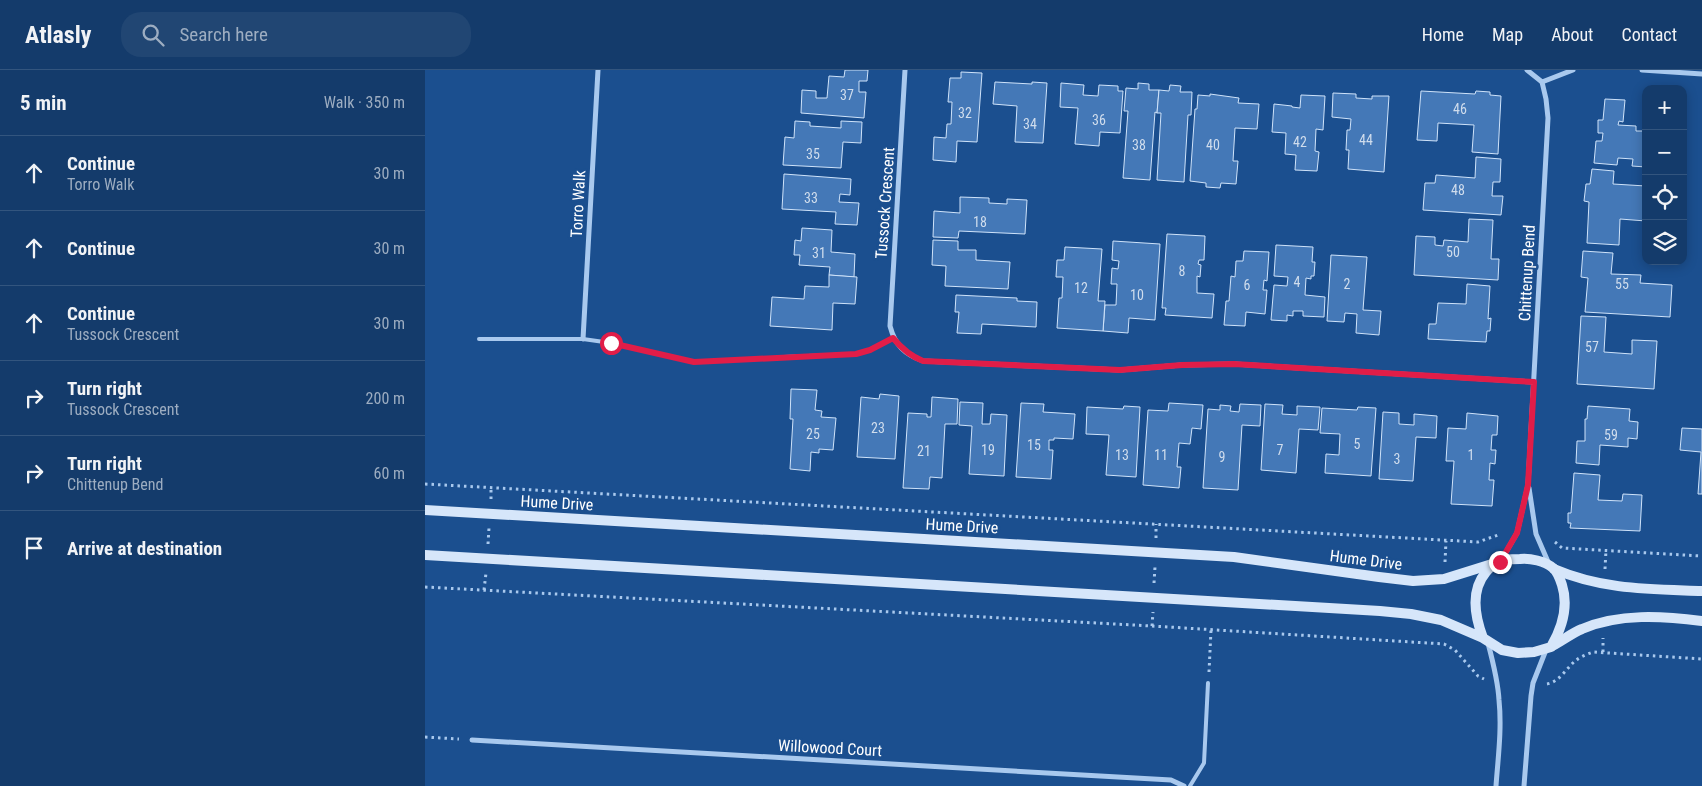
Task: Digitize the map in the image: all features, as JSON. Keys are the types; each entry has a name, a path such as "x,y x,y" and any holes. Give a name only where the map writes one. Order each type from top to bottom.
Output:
{"street":[{"name":"Torro Walk","path":"583,340 597,70"},
{"name":"Tussock Crescent","path":"893,338 890,326 890,313 905,70"},
{"path":"1527,70 1542,82 1573,70"},
{"path":"1642,70 1702,74"},
{"name":"Chittenup Bend","path":"1497,563 1517,533 1528,485 1548,118 1547,99 1542,82"},
{"path":"893,338 911,357 923,361 1120,370 1182,365 1234,364 1534,382"},
{"name":"Chittenup Bend","path":"1528,485 1536,534 1552,567"},
{"name":"Hume Drive","path":"425,510 1234,557 1413,581 1444,580 1497,563"},
{"path":"425,555 1411,614 1441,620 1502,650 1518,653 1548,648 1582,629 1625,618 1647,617 1702,621"},
{"path":"1496,786 1500,721 1497,681 1476,614 1478,585 1483,576 1497,563 1525,559 1588,581 1620,588 1702,591"},
{"path":"1523,786 1528,713 1533,683 1548,648 1560,629 1564,618 1564,591 1560,578 1552,567"},
{"name":"Willowood Court","path":"472,740 1171,780 1185,786"}],"lane":[{"path":"479,338 583,340 611,343 694,362"},
{"path":"784,357 856,354 870,350 893,338"},
{"path":"1190,786 1204,763 1208,683"}],"path":[{"path":"694,362 784,357"},
{"path":"425,484 1478,542 1505,532 1517,533"},
{"path":"484,590 491,487"},
{"path":"1152,626 1156,524"},
{"path":"1536,534 1549,538 1562,548 1702,556"},
{"path":"425,587 1152,626 1444,644 1455,650 1478,676 1483,679 1497,681"},
{"path":"1208,683 1211,630"},
{"path":"1533,683 1549,684 1556,680 1575,661 1593,652 1702,659"},
{"path":"425,737 472,740"}],"building":[{"path":"845,70 868,70 867,81 859,81 859,92 866,92 864,118 801,113 802,90 816,91 816,98 827,98 829,76 844,77"},
{"path":"961,72 982,73 977,142 957,141 956,162 933,160 934,137 946,138 947,124 951,124 952,102 948,102 950,78 961,78"},
{"path":"995,82 1047,83 1043,143 1015,142 1017,106 993,104"},
{"path":"1061,83 1084,85 1083,95 1098,96 1099,85 1118,86 1118,91 1123,91 1120,133 1100,132 1099,146 1075,144 1078,108 1060,107"},
{"path":"1138,83 1149,84 1149,90 1159,90 1157,113 1155,112 1150,180 1123,178 1128,111 1124,111 1126,88 1138,89"},
{"path":"1170,85 1181,86 1180,92 1192,92 1191,115 1188,115 1184,182 1157,180 1161,113 1157,113 1159,90 1169,91"},
{"path":"1421,91 1475,94 1476,91 1490,92 1490,95 1501,96 1498,154 1472,152 1474,125 1438,123 1437,141 1417,140"},
{"path":"1333,93 1356,94 1356,98 1372,99 1372,96 1389,96 1384,172 1348,169 1349,150 1346,150 1347,130 1350,130 1351,119 1332,117"},
{"path":"1210,94 1239,98 1238,103 1259,104 1257,129 1235,128 1233,161 1238,161 1236,184 1221,183 1220,188 1206,187 1206,183 1190,181 1195,109 1197,109 1198,95 1210,96"},
{"path":"1301,95 1325,96 1323,130 1316,129 1315,151 1319,152 1317,171 1295,170 1296,155 1285,154 1286,133 1272,132 1274,104 1300,108"},
{"path":"1605,99 1625,100 1623,122 1619,121 1618,125 1636,126 1636,131 1642,131 1642,167 1632,166 1633,159 1618,158 1617,165 1594,163 1596,141 1602,141 1603,133 1598,133 1598,120 1603,120"},
{"path":"795,121 810,122 810,126 841,128 841,121 862,122 861,143 843,142 841,168 783,165 785,137 794,138"},
{"path":"1476,157 1501,159 1500,182 1493,182 1492,196 1503,196 1501,215 1423,210 1425,183 1435,183 1436,175 1475,178"},
{"path":"1592,169 1614,171 1613,184 1642,186 1642,221 1620,219 1619,245 1587,243 1589,202 1584,201 1586,184 1590,184"},
{"path":"784,174 851,179 850,195 840,194 839,202 859,203 857,225 835,224 836,212 782,209"},
{"path":"960,197 989,198 989,203 1007,204 1007,199 1027,200 1025,234 959,231 958,238 933,237 934,211 960,213"},
{"path":"1469,219 1493,220 1491,259 1499,259 1498,280 1414,275 1416,236 1435,237 1435,245 1443,246 1444,240 1468,242"},
{"path":"802,228 832,230 831,252 855,254 854,277 829,275 830,267 799,265 800,255 794,255 795,240 801,241"},
{"path":"1167,234 1205,236 1204,260 1199,260 1198,264 1201,265 1200,277 1197,276 1197,293 1214,294 1212,318 1165,315 1166,308 1162,308"},
{"path":"933,240 958,241 958,250 976,250 976,260 1010,262 1008,289 945,286 946,266 932,265"},
{"path":"1113,241 1160,244 1155,320 1129,318 1128,333 1103,331 1105,305 1116,305 1117,284 1111,284 1112,268 1118,269 1119,261 1112,260"},
{"path":"1276,245 1313,247 1312,262 1315,262 1314,276 1311,276 1311,279 1306,278 1305,295 1325,297 1324,317 1303,316 1303,311 1293,311 1293,316 1287,315 1287,321 1271,320 1274,285 1287,286 1288,277 1274,276"},
{"path":"1065,247 1102,249 1098,301 1105,301 1103,331 1057,328 1059,298 1062,298 1063,277 1056,277 1057,260 1064,260"},
{"path":"1244,251 1269,252 1267,281 1264,280 1263,290 1267,290 1265,314 1246,312 1245,326 1224,325 1226,301 1229,301 1231,276 1235,277 1236,261 1243,261"},
{"path":"1583,251 1613,253 1611,274 1641,275 1640,283 1672,285 1670,317 1585,312 1588,278 1581,277"},
{"path":"1331,255 1367,257 1363,310 1381,311 1379,335 1356,333 1357,314 1345,313 1344,322 1327,321"},
{"path":"829,275 857,277 855,304 833,303 832,330 770,326 772,297 804,299 805,286 829,287"},
{"path":"1467,284 1490,286 1488,319 1491,318 1490,331 1487,331 1486,342 1428,339 1429,324 1436,324 1438,303 1466,304"},
{"path":"956,295 1017,298 1017,301 1037,302 1036,327 982,324 981,334 957,333 959,312 955,312"},
{"path":"1581,316 1606,317 1604,352 1632,354 1632,340 1657,341 1654,389 1577,384"},
{"path":"791,389 817,390 815,410 822,411 821,417 836,418 833,450 819,449 819,453 811,452 810,471 790,469 793,419 790,419"},
{"path":"880,394 899,396 895,459 857,457 861,397 879,399"},
{"path":"932,397 958,399 957,424 945,424 942,478 930,477 929,489 903,488 908,413 927,414 927,417 931,417"},
{"path":"960,402 983,403 982,424 990,424 991,414 1007,415 1004,476 969,474 972,426 959,425"},
{"path":"1021,403 1044,404 1043,412 1075,414 1073,439 1054,438 1054,440 1049,440 1049,450 1053,450 1051,479 1016,477"},
{"path":"1169,403 1203,405 1201,429 1192,428 1190,444 1179,443 1177,467 1181,467 1179,488 1143,485 1148,410 1168,411"},
{"path":"1240,404 1261,405 1260,426 1242,425 1238,490 1203,488 1208,409 1220,410 1220,405 1231,406 1230,411 1239,412"},
{"path":"1265,404 1283,405 1282,414 1297,415 1297,406 1320,407 1318,430 1299,429 1296,473 1261,470"},
{"path":"1124,406 1140,407 1136,477 1106,475 1109,435 1086,434 1087,407 1123,409"},
{"path":"1588,406 1630,409 1629,421 1638,422 1637,439 1628,438 1628,447 1600,445 1599,465 1576,463 1577,441 1585,441 1585,419 1587,419"},
{"path":"1358,407 1376,408 1371,476 1325,473 1326,454 1339,455 1340,434 1320,433 1322,408 1357,410"},
{"path":"1383,412 1399,413 1399,424 1414,425 1414,414 1437,416 1436,438 1416,437 1413,481 1379,479"},
{"path":"1467,413 1498,416 1497,435 1492,435 1491,450 1496,450 1495,464 1490,463 1489,480 1494,480 1492,506 1451,504 1454,461 1446,461 1448,428 1466,429"},
{"path":"1682,428 1702,429 1702,494 1698,494 1701,452 1680,450"},
{"path":"1574,473 1600,475 1598,500 1622,501 1623,494 1642,495 1640,531 1570,528 1571,523 1568,523 1568,513 1571,513"}],"route":[{"path":"611,343 694,362 856,354 870,350 893,338 911,357 923,361 1089,370 1234,364 1534,382 1528,485 1517,533 1500,562"}]}
